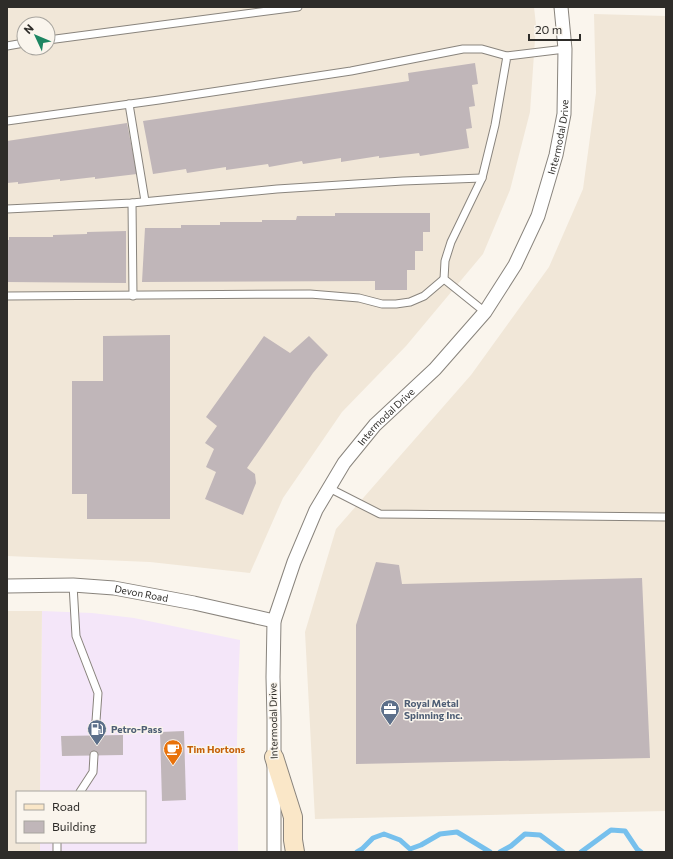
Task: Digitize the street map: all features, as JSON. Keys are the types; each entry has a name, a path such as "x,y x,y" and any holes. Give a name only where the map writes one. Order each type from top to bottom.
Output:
{"main road":[{"path":"274,757 293,817 293,840 295,852"}],"street":[{"name":"Intermodal Drive","path":"274,852 274,621 294,562 316,510 344,463 375,425 435,369 485,312 515,265 538,216 556,155 564,114 565,49 561,7"},
{"name":"Devon Road","path":"7,586 73,585 114,588 194,603 274,621"}],"lane":[{"path":"56,39 298,7"},
{"path":"7,121 351,71 463,49 482,49 507,56 565,49"},
{"path":"7,296 310,294 359,298 382,304 396,304 410,302 424,296 444,280 445,261 451,242 482,178 495,125 507,56"},
{"path":"129,104 145,201"},
{"path":"7,209 132,203 285,189 403,181 482,178"},
{"path":"132,203 133,296"},
{"path":"444,280 485,312"},
{"path":"329,488 380,514 666,517"},
{"path":"73,585 76,636 98,693 95,736"},
{"path":"81,791 93,772 94,755"}],"shaded area":[{"path":"7,7 534,7 536,25 530,112 510,190 483,254 406,346 342,412 283,498 250,573 150,562 7,556"},
{"path":"594,14 666,16 666,811 315,819 305,632 336,529 471,375 549,267 583,189 596,93"},
{"path":"7,611 42,611 40,791 16,791 16,843 40,843 40,852 7,852"},
{"path":"42,611 92,613 134,618 240,640 237,741 238,852 40,852 40,843 146,843 146,791 40,791"}],"building":[{"path":"475,63 478,84 472,85 475,106 469,107 472,128 466,129 469,148 420,156 419,153 379,158 379,156 341,162 341,158 303,164 302,161 269,167 268,164 226,170 226,167 187,173 186,169 153,174 143,121 409,81 408,73"},
{"path":"127,123 137,174 95,179 95,177 18,184 18,182 7,183 7,141"},
{"path":"335,213 430,213 430,232 423,232 423,251 415,251 415,270 407,270 407,290 375,290 375,281 142,282 145,228 181,228 181,225 220,225 220,222 296,220 297,216 335,216"},
{"path":"126,231 126,283 7,282 7,240 9,240 9,237 53,237 53,235 87,234 87,232"},
{"path":"170,335 170,519 87,519 87,494 72,494 72,381 103,381 103,336"},
{"path":"264,336 290,353 309,336 328,355 313,373 247,468 255,474 256,483 243,515 205,499 216,472 206,467 214,449 205,443 217,426 206,417"},
{"path":"376,562 399,565 402,584 642,578 650,758 356,764 356,625"},
{"name":"Tim Hortons","path":"184,731 186,800 162,801 160,732"},
{"path":"123,735 123,755 62,756 61,736"}],"waterway":[{"path":"581,852 611,830 625,831 637,849 641,852"},
{"path":"357,852 373,838 384,834 400,840 410,849 421,845 440,834 457,832 490,852"},
{"path":"500,852 511,846 525,834 540,835 563,852"}],"place":[{"name":"Royal Metal Spinning Inc.","path":"390,726"},
{"name":"Petro-Pass","path":"97,746"},
{"name":"Tim Hortons","path":"173,766"}]}
